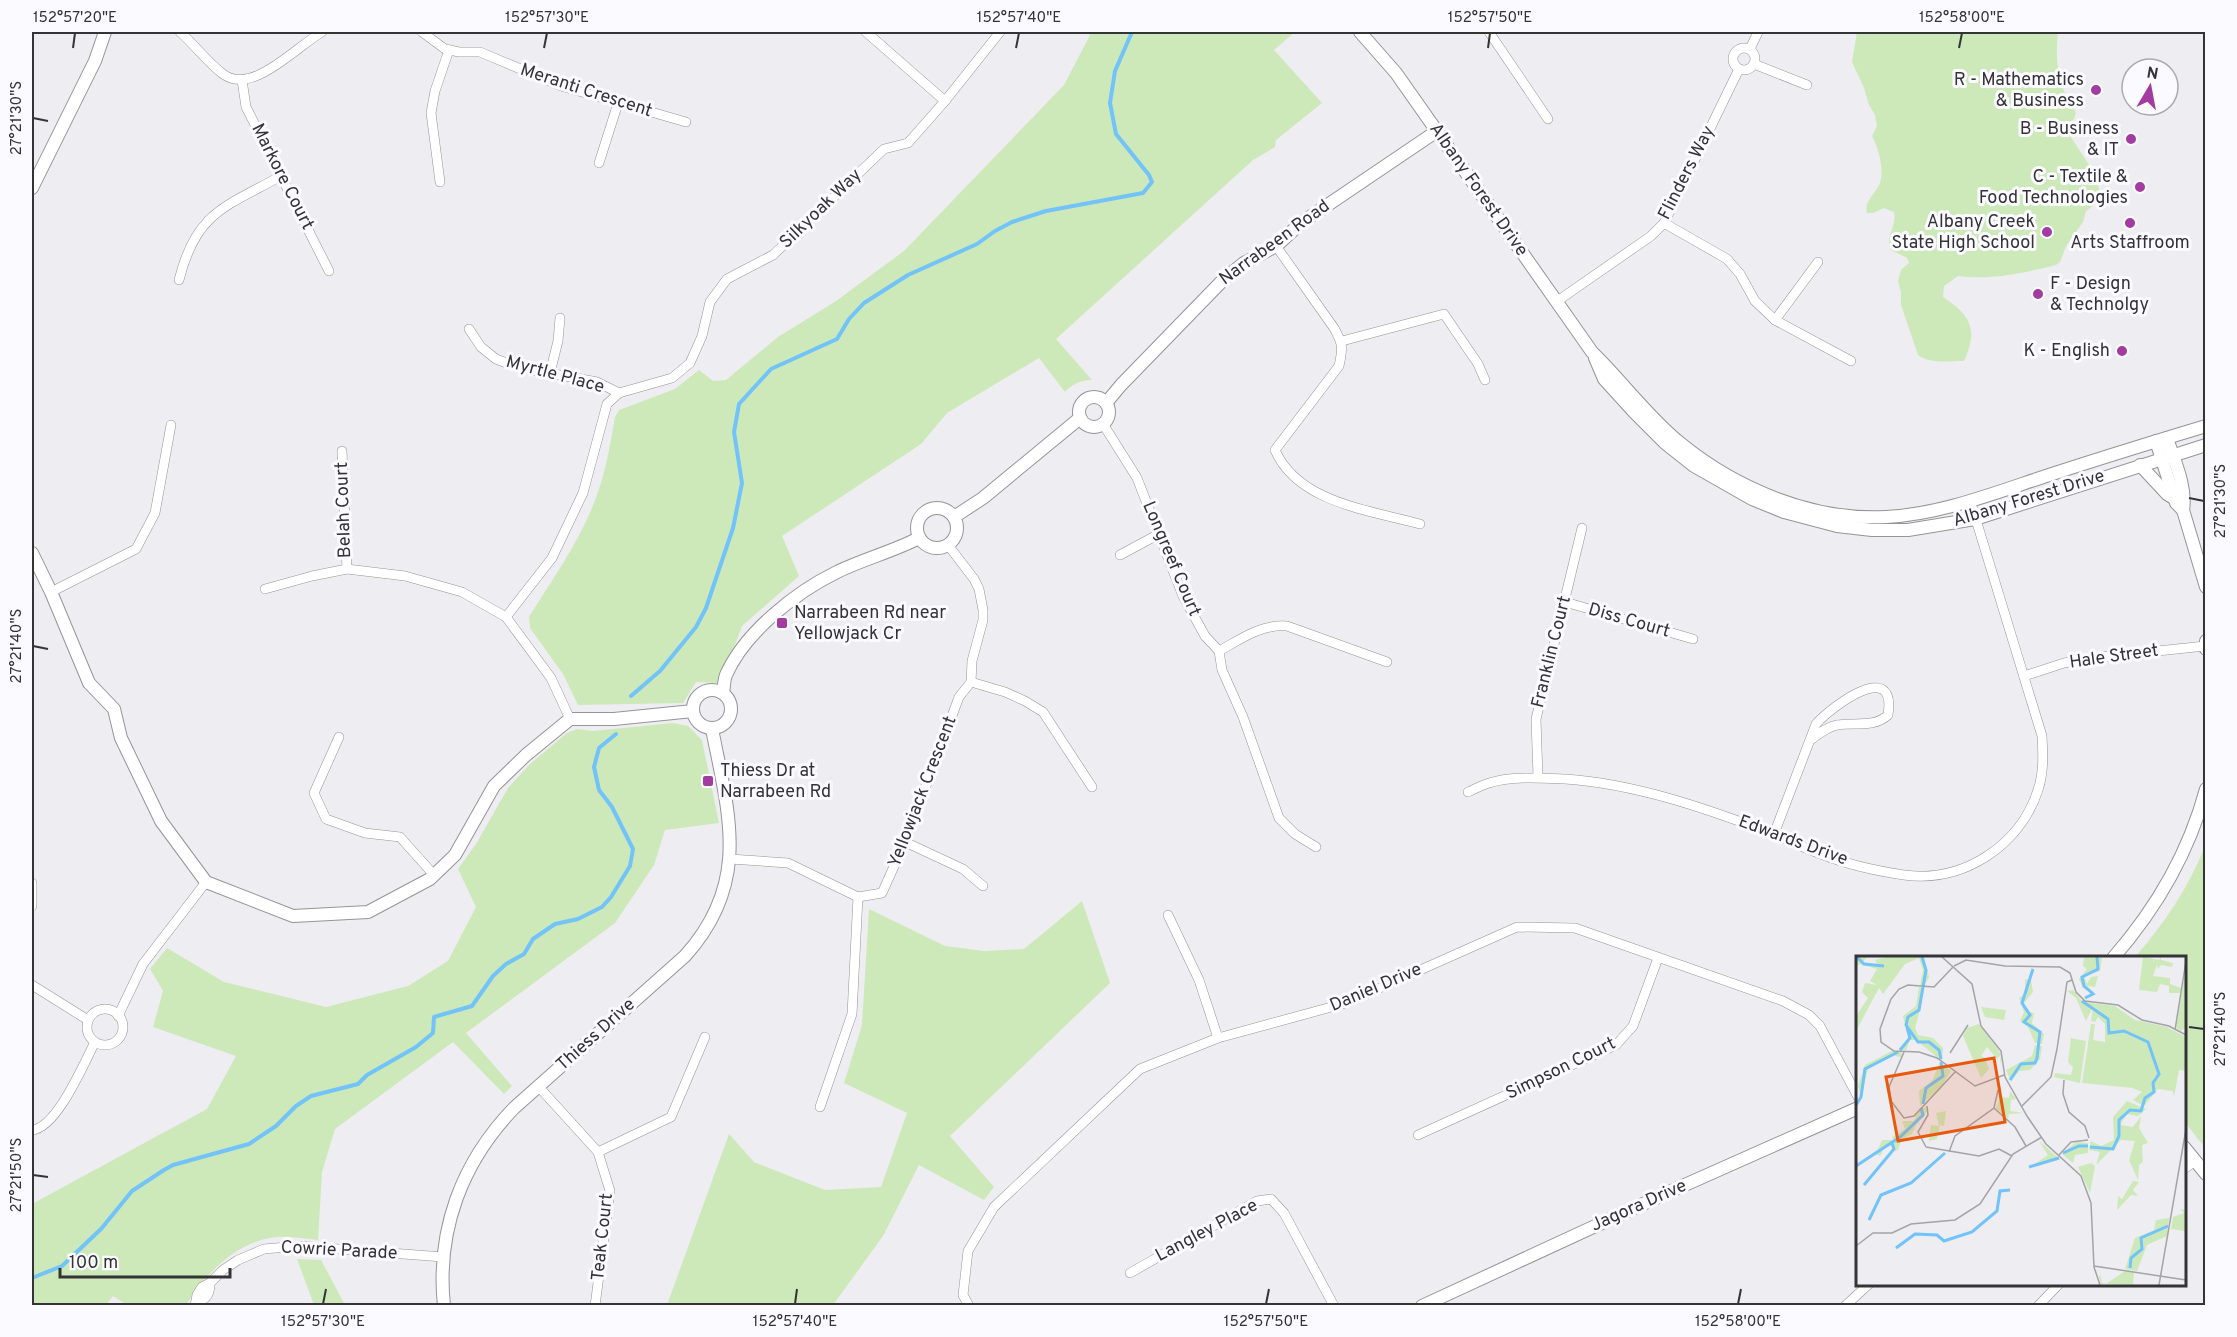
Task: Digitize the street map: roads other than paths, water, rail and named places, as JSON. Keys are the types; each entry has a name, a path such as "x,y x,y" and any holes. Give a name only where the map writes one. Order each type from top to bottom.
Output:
{"street":[{"path":"32,188 95,61 105,32"},
{"path":"180,32 220,72 230,78 242,80 254,78 265,72 322,32"},
{"name":"Meranti Crescent","path":"422,32 449,50 480,52 545,81 686,122"},
{"path":"866,32 945,101"},
{"name":"Silkyoak Way","path":"619,393 672,378 690,363 702,336 710,302 727,279 773,255 884,149 908,143 1000,32"},
{"name":"Albany Forest Drive","path":"1360,32 1383,55 1592,351 1644,409 1681,443 1726,475 1772,497 1811,509 1851,516 1886,517 1921,513 1970,500 2205,426"},
{"path":"1489,32 1548,119"},
{"path":"1750,49 1758,32"},
{"path":"1742,48 1750,49 1755,56 1754,64 1749,69 1739,69 1733,63 1734,54 1742,48"},
{"path":"440,182 431,113 435,91 449,50"},
{"path":"1754,64 1808,85"},
{"name":"Flinders Way","path":"1556,302 1652,236 1664,223 1739,69"},
{"name":"Markore Court","path":"242,80 246,106 329,271"},
{"path":"599,163 618,103"},
{"name":"Narrabeen Road","path":"1106,403 1222,280 1244,263 1276,246 1301,223 1437,131"},
{"path":"179,280 188,251 208,219 233,201 281,176"},
{"path":"1664,223 1727,259 1740,274 1755,301 1775,320 1851,360"},
{"path":"1276,246 1342,341 1339,366 1275,450 1282,466 1318,495 1420,524"},
{"path":"1775,320 1818,262"},
{"path":"1342,341 1444,314 1478,364 1485,380"},
{"path":"550,373 558,340 560,318"},
{"name":"Myrtle Place","path":"469,328 481,347 496,358 517,367 597,382 619,393"},
{"name":"Albany Forest Drive","path":"1592,351 1605,379 1634,412 1694,466 1752,499 1784,512 1837,526 1872,530 1908,530 1975,519 2205,445"},
{"path":"506,617 552,558 583,493 607,404 619,393"},
{"path":"1098,398 1106,403 1109,412 1103,424 1093,428 1080,418 1079,409 1085,400 1098,398"},
{"path":"954,517 983,498 1080,418"},
{"name":"Longreef Court","path":"1103,424 1137,478 1183,596 1205,636 1219,651 1222,670 1243,717 1279,818 1295,834 1316,847"},
{"path":"51,592 136,549 155,513 171,425"},
{"path":"2161,440 2185,501 2183,510"},
{"name":"Belah Court","path":"342,451 346,568"},
{"path":"2167,457 2175,499"},
{"path":"2140,465 2167,494 2175,499 2183,510 2205,587"},
{"name":"Edwards Drive","path":"1468,792 1489,782 1538,777 1597,782 1651,794 1716,813 1823,855 1905,875 1928,876 1951,873 1974,864 1992,853 2017,830 2029,810 2042,772 2042,736 1970,500"},
{"path":"933,508 945,510 954,517 956,536 948,545 934,549 928,547 919,538 916,525 927,510 933,508"},
{"name":"Franklin Court","path":"1538,777 1536,719 1582,528"},
{"path":"1120,555 1159,534"},
{"path":"723,693 725,676 749,640 785,605 837,571 882,555 919,538"},
{"name":"Yellowjack Crescent","path":"858,897 882,893 905,842 959,697 970,682 972,661 983,620 982,600 974,579 948,545"},
{"path":"32,553 89,683 114,709 122,738 161,820 206,882 293,916 368,912 434,875 455,855 494,786 526,755 570,719 614,719 693,711"},
{"path":"265,589 346,568 405,576 462,592 506,617 550,678 570,719"},
{"name":"Diss Court","path":"1565,602 1693,639"},
{"path":"1219,651 1257,630 1274,625 1287,626 1387,662"},
{"path":"2205,640 2205,648"},
{"name":"Hale Street","path":"2024,676 2064,663 2091,658 2205,648"},
{"path":"970,682 1005,692 1043,712 1092,787"},
{"path":"1774,834 1816,724 1824,715 1866,688 1874,686 1882,690 1887,697 1888,715 1882,720 1869,724 1836,725 1812,739"},
{"path":"712,690 723,693 731,704 731,714 727,722 721,727 712,729 699,723 693,711 693,704 698,695 704,691 712,690"},
{"name":"Thiess Drive","path":"444,1305 443,1257 452,1211 469,1167 501,1121 695,945 718,906 730,859 729,824 712,729"},
{"path":"339,737 314,793 326,819 365,833 400,837 434,875"},
{"path":"2114,956 2137,930 2163,891 2199,815 2205,789"},
{"path":"905,842 963,869 983,886"},
{"path":"730,859 788,863 858,897 852,1014 820,1107"},
{"path":"118,1016 143,964 206,882"},
{"path":"32,883 32,906"},
{"path":"1168,915 1199,980 1218,1038"},
{"name":"Daniel Drive","path":"969,1305 963,1295 968,1251 993,1207 1140,1069 1218,1038 1346,1003 1517,927 1575,928 1783,1001 1809,1015 1821,1026 1856,1095"},
{"name":"Simpson Court","path":"1418,1135 1616,1045 1633,1026 1658,958"},
{"path":"32,985 88,1020"},
{"path":"110,1010 118,1016 123,1026 120,1037 108,1045 95,1042 88,1032 88,1020 96,1012 110,1010"},
{"path":"598,1152 671,1117 705,1037"},
{"path":"32,1130 36,1130 53,1117 95,1042"},
{"name":"Teak Court","path":"538,1086 598,1152 610,1191 595,1305"},
{"name":"Jagora Drive","path":"1422,1305 1856,1108"},
{"path":"2186,1150 2205,1174"},
{"path":"2186,1168 2195,1161"},
{"name":"Langley Place","path":"1130,1274 1257,1201 1271,1199 1284,1213 1334,1305"},
{"name":"Cowrie Parade","path":"196,1304 197,1295 202,1287 210,1284 223,1270 238,1260 276,1247 298,1246 443,1257"},
{"path":"1845,1305 1867,1286"},
{"path":"2038,1305 2057,1286"}],"waterway":[{"path":"631,696 660,671 696,627 706,608 733,528 742,483 734,432 739,404 771,369 837,339 849,319 864,303 908,275 977,244 1012,222 1046,211 1143,193 1152,182 1116,134 1110,103 1115,71 1132,32"},
{"path":"32,1278 62,1266 101,1229 132,1191 164,1170 173,1165 249,1144 276,1126 296,1106 311,1096 358,1084 367,1075 416,1047 433,1033 434,1017 472,1006 493,976 506,964 524,954 533,939 555,924 578,919 602,907 630,866 633,849 612,807 599,790 594,767 599,748 616,734"}],"place":[{"name":"R - Mathematics & Business","path":"2096,90"},
{"name":"B - Business & IT","path":"2131,139"},
{"name":"C - Textile & Food Technologies","path":"2140,187"},
{"name":"Arts Staffroom","path":"2130,223"},
{"name":"Albany Creek State High School","path":"2047,232"},
{"name":"F - Design & Technolgy","path":"2038,294"},
{"name":"K - English","path":"2122,351"},
{"name":"Narrabeen Rd near Yellowjack Cr","path":"782,623"},
{"name":"Thiess Dr at Narrabeen Rd","path":"708,781"}]}
